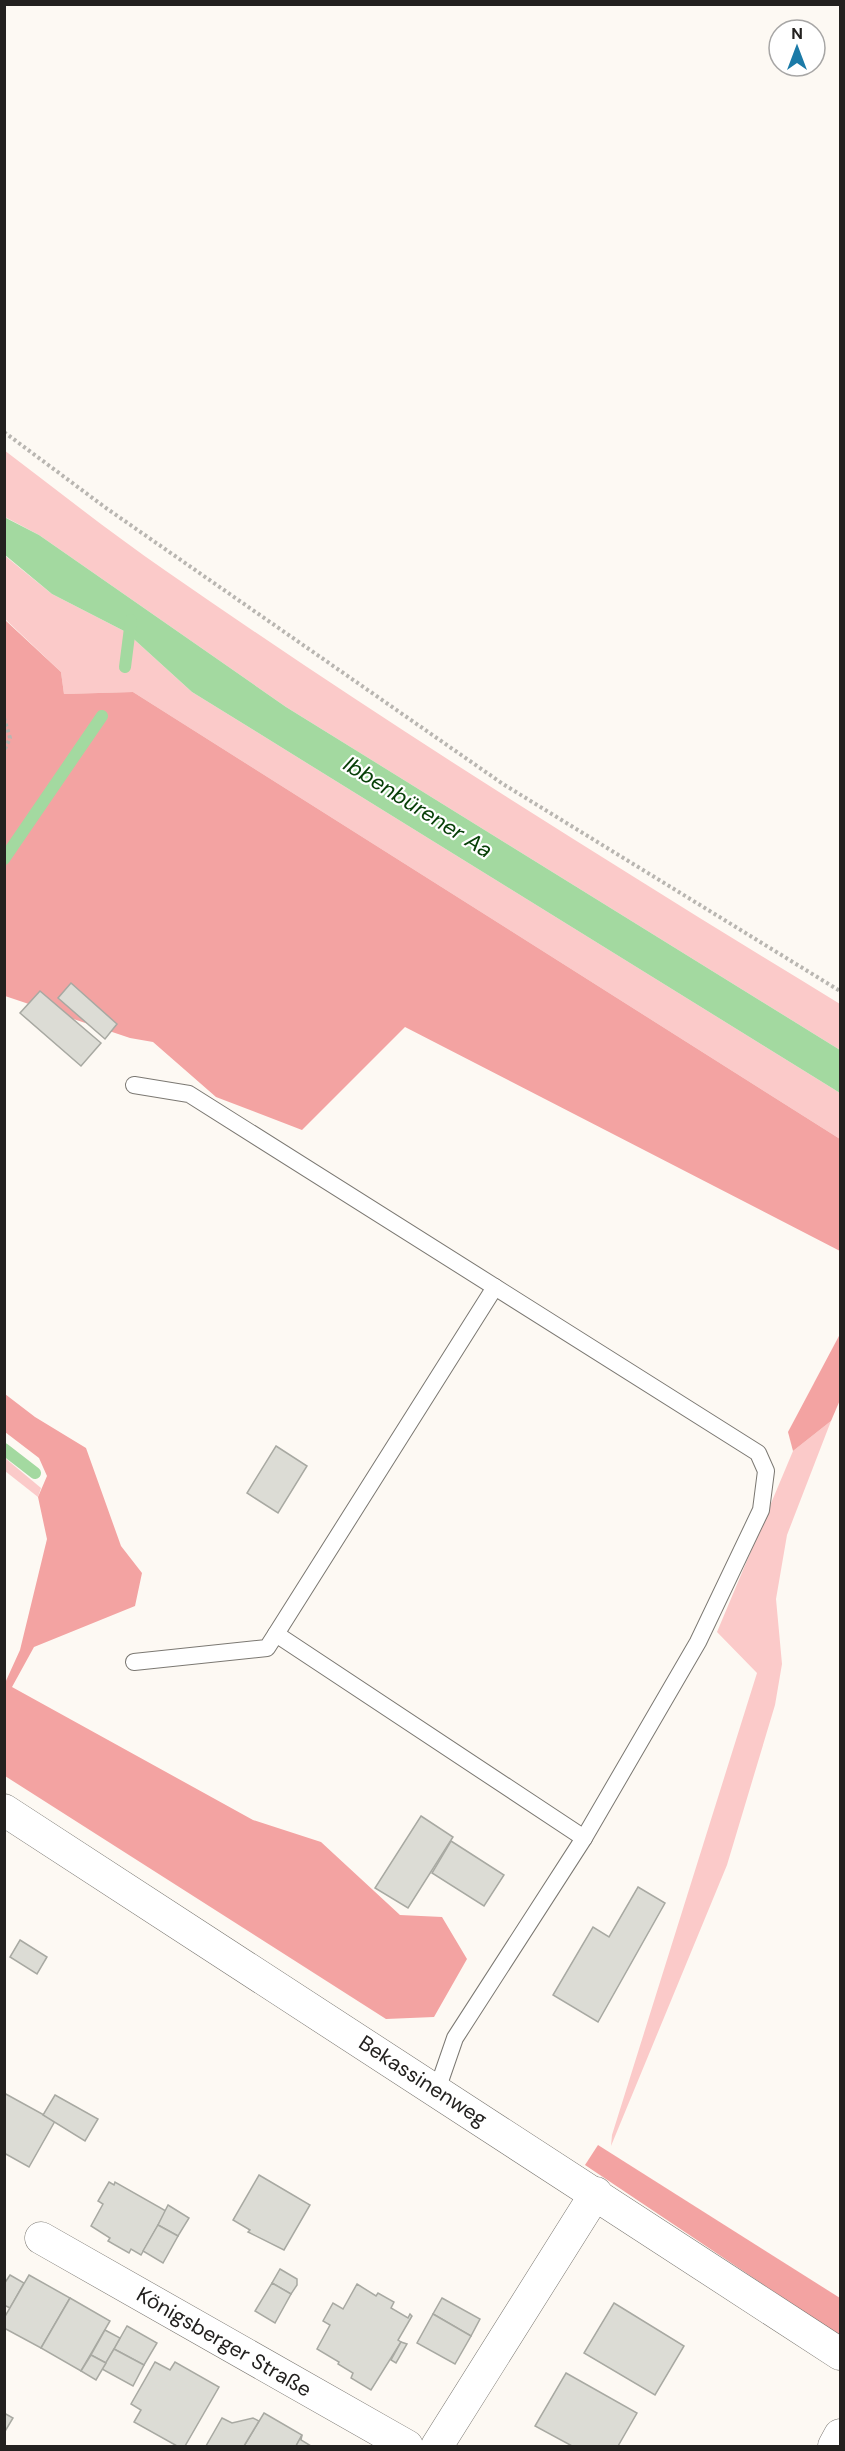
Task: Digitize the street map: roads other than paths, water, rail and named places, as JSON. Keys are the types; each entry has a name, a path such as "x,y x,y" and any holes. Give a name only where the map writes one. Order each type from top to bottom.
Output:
{"street":[{"name":"Bekassinenweg","path":"4,1810 596,2193 840,2354"},
{"path":"437,2446 596,2193"},
{"name":"Königsberger Straße","path":"41,2238 407,2446"},
{"path":"834,2446 840,2435"}],"lane":[{"path":"135,1085 189,1094 758,1453 766,1471 761,1510 698,1642 584,1838 455,2038 437,2090"},
{"path":"134,1662 267,1648 495,1287"},
{"path":"276,1634 584,1838"}],"water":[{"name":"Ibbenbürener Aa","path":"4,517 39,535 286,707 840,1050 840,1093 192,692 126,632 52,594 5,555"}],"waterway":[{"path":"125,667 131,620"},
{"path":"4,859 102,716"},
{"path":"4,1449 35,1473"}]}
